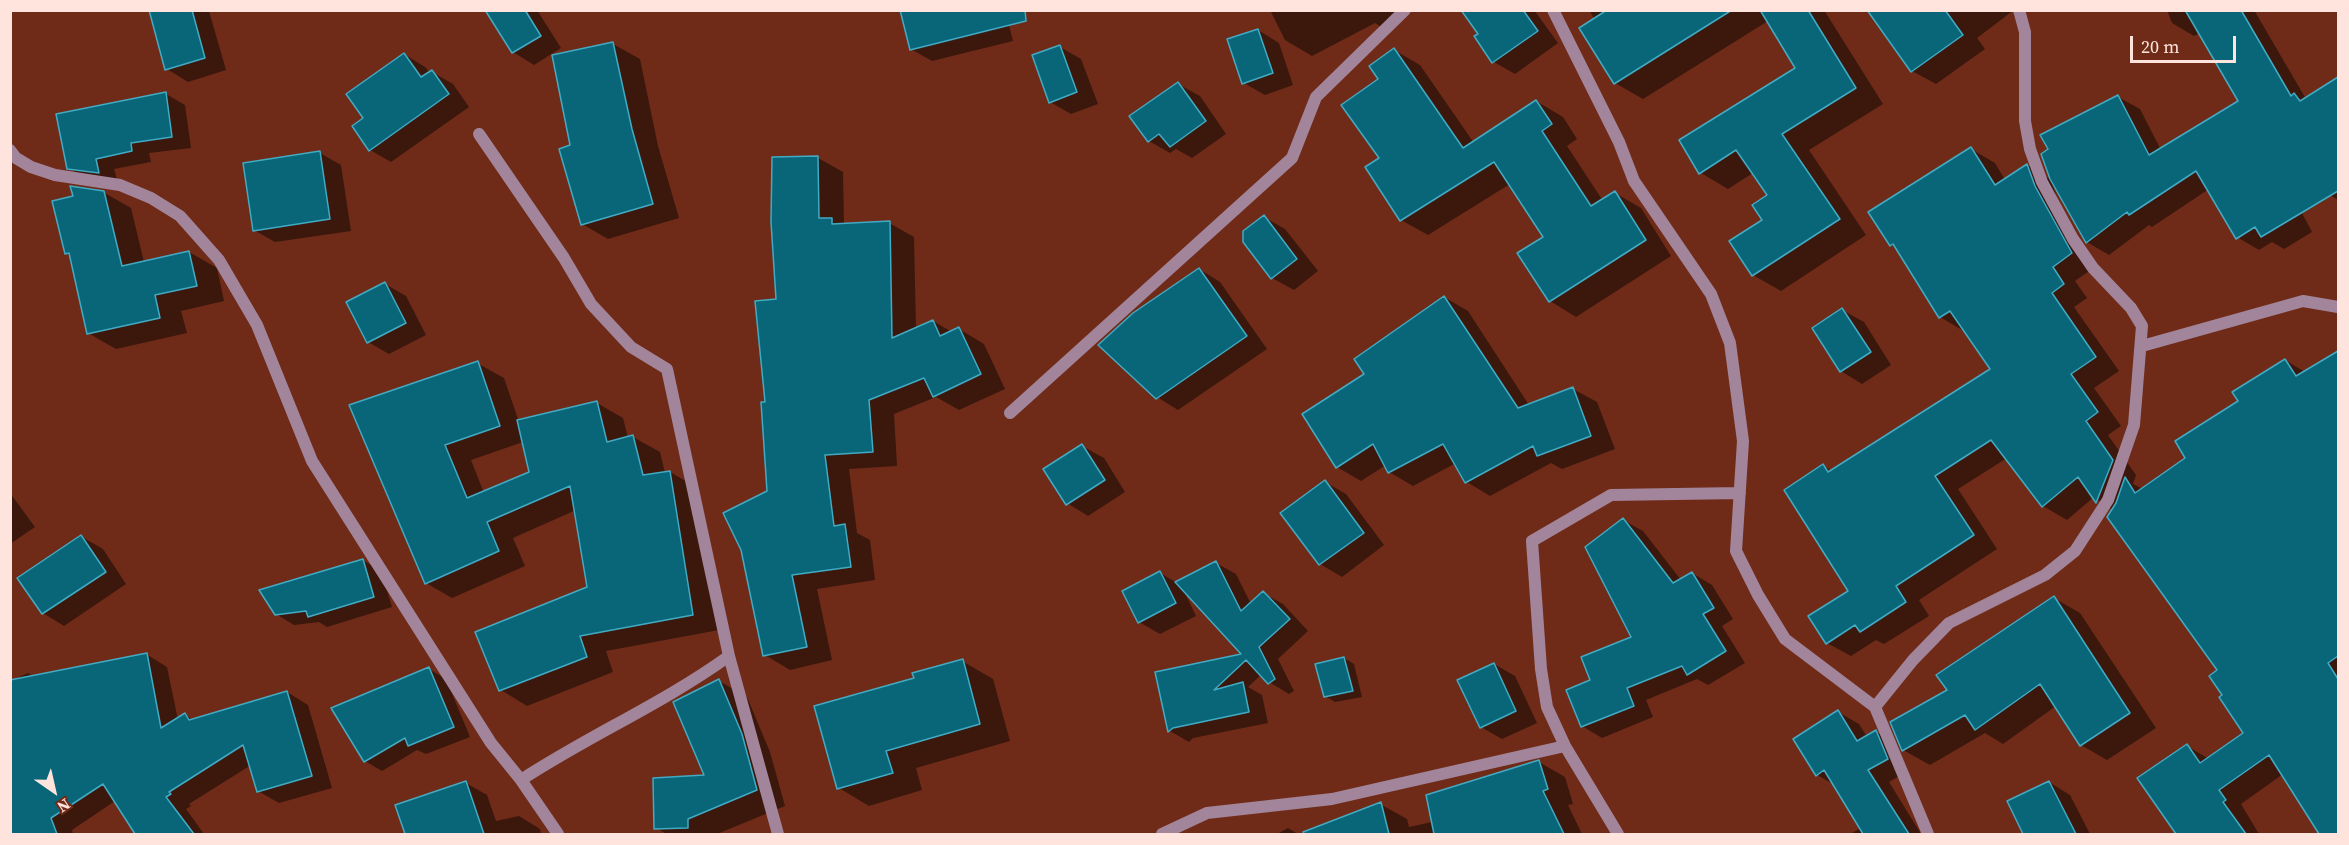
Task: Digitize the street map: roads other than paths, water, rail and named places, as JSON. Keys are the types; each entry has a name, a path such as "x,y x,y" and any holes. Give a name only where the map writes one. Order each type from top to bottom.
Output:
{"street":[{"path":"1010,413 1292,158 1316,97 1405,10"},
{"path":"1553,10 1619,142 1634,181 1712,294 1730,343 1743,441 1736,551 1758,595 1785,639 1875,707 1928,834"},
{"path":"1875,707 1913,660 1949,623 2045,575 2074,551 2108,500 2134,426 2142,326 2131,308 2093,268 2073,239 2042,182 2030,148 2025,120 2025,32 2019,10"},
{"path":"479,134 564,258 591,304 631,347 667,369 729,656 778,834"},
{"path":"10,150 16,158 31,167 55,175 120,185 151,198 180,216 219,260 256,325 312,461 491,743 521,780 558,834"},
{"path":"2142,346 2303,301 2338,307"},
{"path":"1618,834 1565,746 1547,707 1542,679 1532,540 1611,495 1740,493"},
{"path":"521,780 567,750 702,675 729,656"},
{"path":"1162,834 1207,813 1332,799 1565,746"}]}
